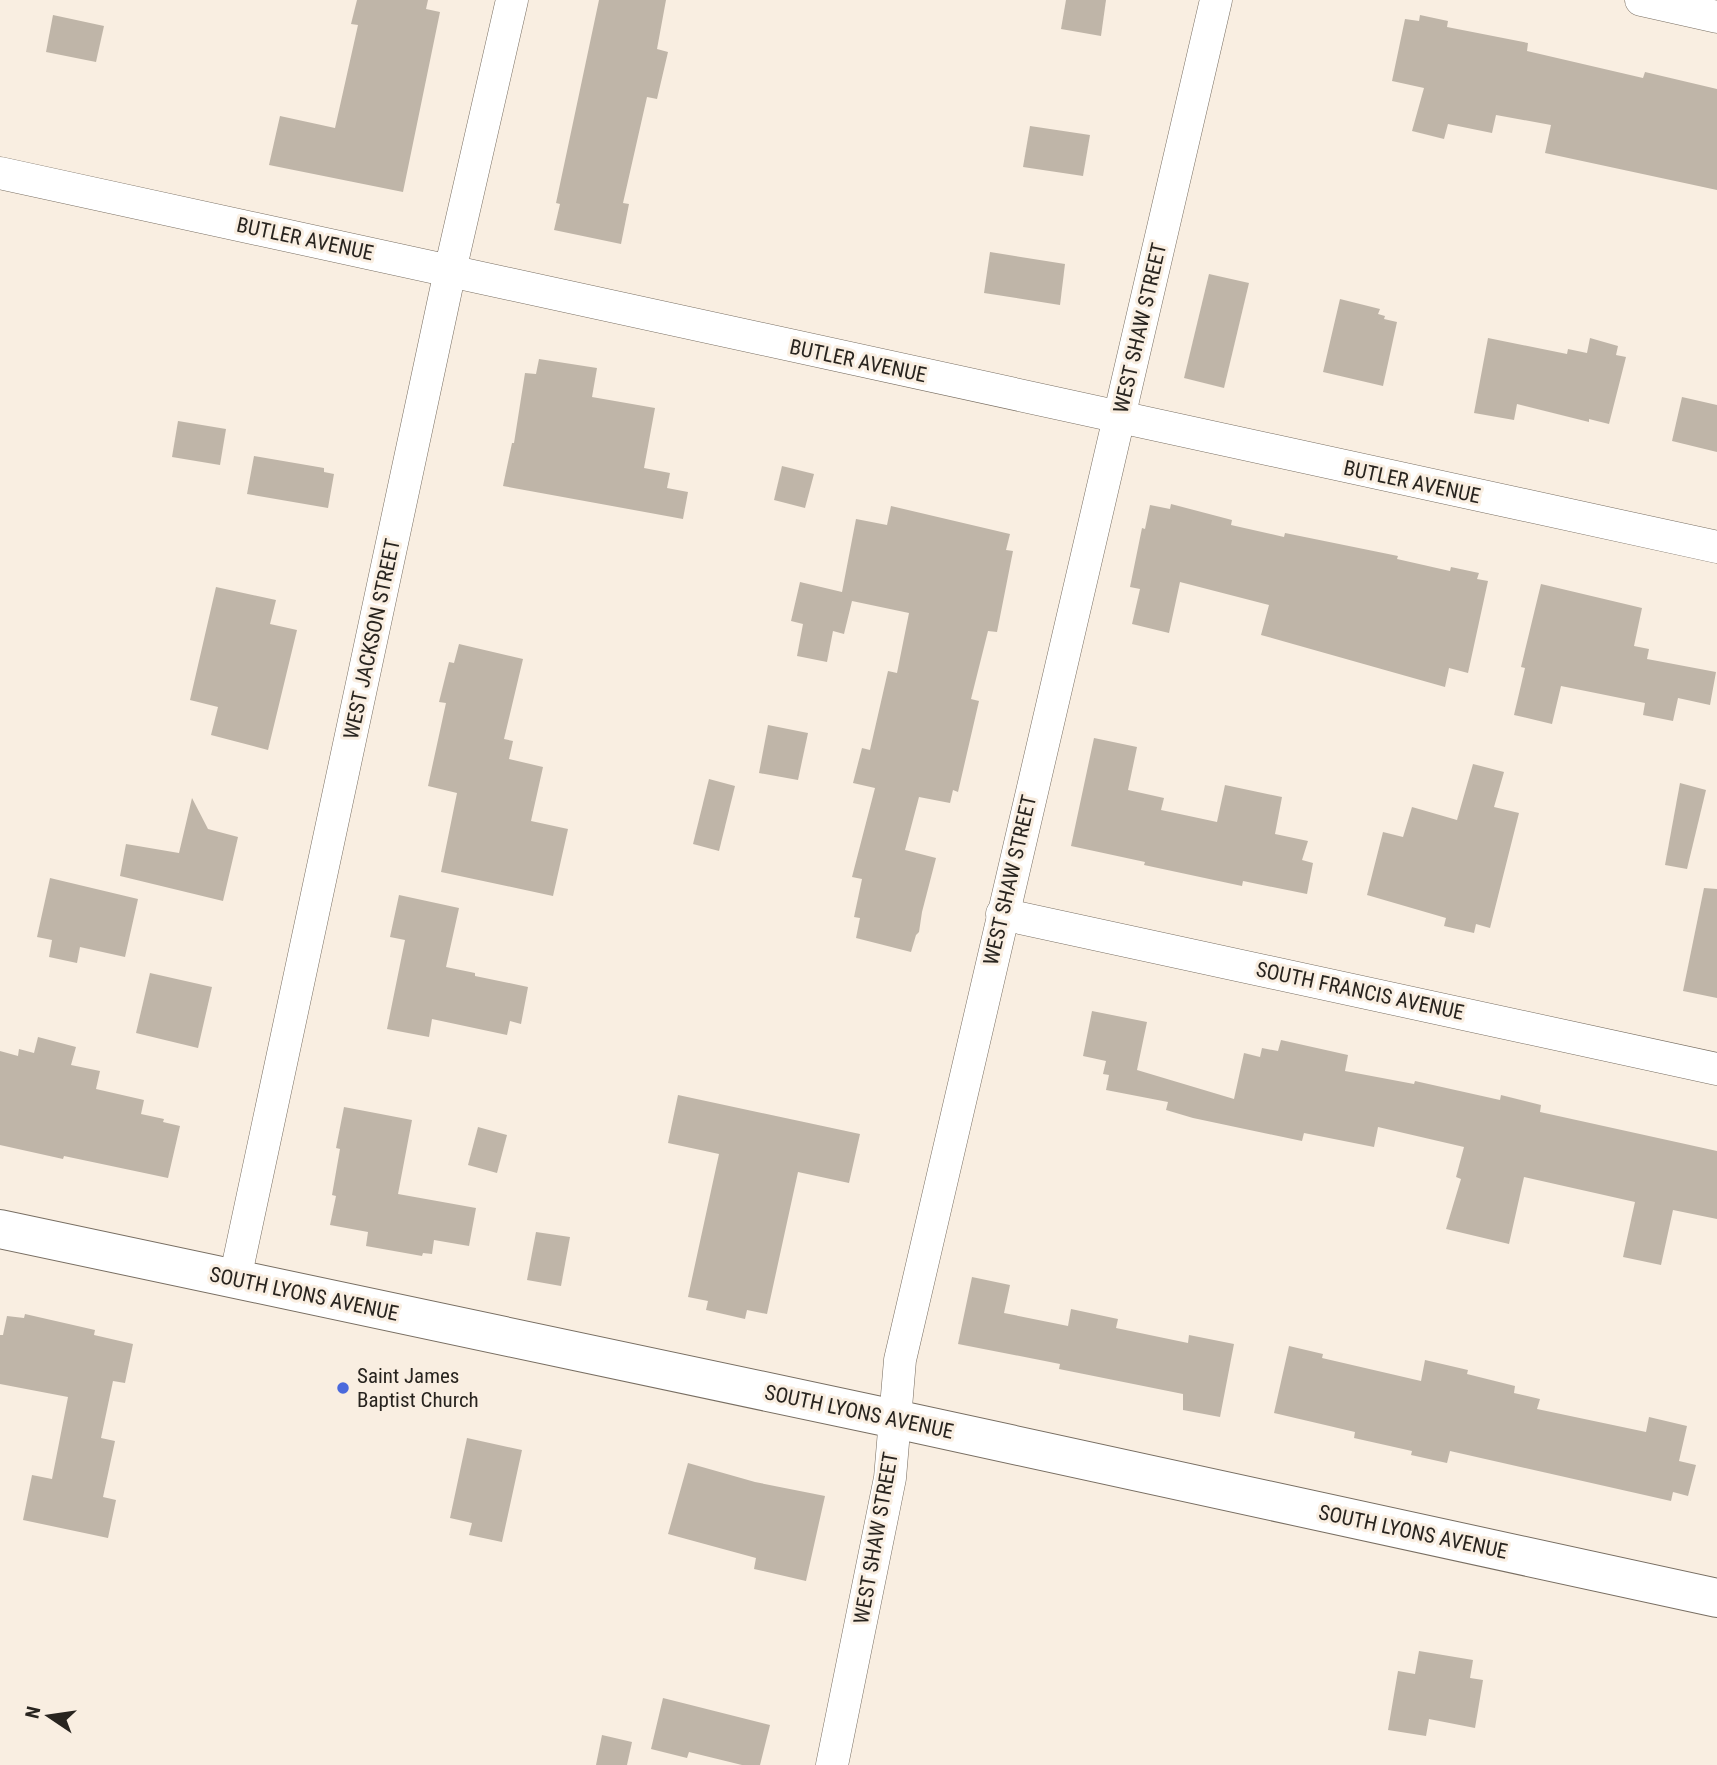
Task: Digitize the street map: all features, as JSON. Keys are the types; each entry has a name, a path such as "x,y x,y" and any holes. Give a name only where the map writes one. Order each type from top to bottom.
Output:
{"street":[{"name":"WEST JACKSON STREET","path":"235,1279 450,271 512,0"},
{"name":"WEST SHAW STREET","path":"832,1765 890,1478 900,1360 1216,0"},
{"path":"1641,0 1717,17"},
{"name":"BUTLER AVENUE","path":"0,173 1119,419 1717,547"},
{"name":"SOUTH FRANCIS AVENUE","path":"1002,914 1717,1069"},
{"name":"SOUTH LYONS AVENUE","path":"0,1229 895,1419 1717,1598"}],"building":[{"path":"357,0 428,0 426,9 440,12 403,192 269,165 280,116 335,128 358,25 351,24"},
{"path":"599,0 666,0 657,49 668,52 657,99 647,97 623,203 629,204 621,244 554,230 560,204 556,203"},
{"path":"1066,0 1106,0 1101,36 1061,29"},
{"path":"53,15 104,26 96,62 46,52"},
{"path":"1420,15 1448,21 1447,27 1528,43 1527,51 1643,78 1645,72 1717,89 1717,190 1545,153 1551,125 1496,115 1492,133 1448,124 1444,139 1412,131 1424,88 1392,81 1405,19 1419,21"},
{"path":"1030,126 1090,135 1083,176 1023,167"},
{"path":"990,252 1065,264 1060,305 984,293"},
{"path":"1209,274 1249,283 1224,388 1184,378"},
{"path":"1340,299 1380,309 1378,314 1385,316 1384,319 1397,322 1383,386 1323,372"},
{"path":"1488,338 1567,354 1568,349 1587,353 1590,338 1618,346 1616,355 1626,357 1609,424 1589,419 1589,422 1517,404 1514,420 1474,413"},
{"path":"539,359 597,368 592,397 655,408 644,468 670,473 667,488 688,492 683,519 503,486 514,443 525,373 536,374"},
{"path":"1682,397 1717,405 1717,452 1672,441"},
{"path":"178,421 226,429 220,465 172,457"},
{"path":"254,456 324,468 324,472 334,474 328,508 247,494"},
{"path":"782,466 814,474 805,508 774,500"},
{"path":"1171,504 1232,520 1231,525 1284,537 1285,533 1398,556 1397,559 1450,571 1451,567 1479,573 1477,579 1488,581 1468,673 1449,668 1445,687 1261,635 1269,605 1180,582 1169,633 1132,624 1140,589 1130,587 1142,528 1145,529 1150,505 1170,509"},
{"path":"891,506 1010,534 1006,550 1013,551 997,632 988,631 971,699 979,701 958,792 953,790 950,803 919,797 905,850 936,858 919,932 911,952 856,938 860,918 854,917 862,879 852,877 875,788 853,783 862,748 870,750 888,671 897,673 909,613 852,601 844,634 833,631 827,662 797,656 803,624 791,621 800,582 842,592 856,519 887,525"},
{"path":"1541,584 1642,608 1634,646 1649,649 1647,659 1716,672 1710,705 1678,698 1673,721 1643,715 1645,703 1561,686 1552,724 1514,715 1525,668 1521,667"},
{"path":"216,587 276,600 270,624 297,630 268,750 211,735 218,707 190,700"},
{"path":"459,644 523,659 504,739 513,741 509,759 543,767 531,821 568,829 553,896 441,872 457,793 428,786 446,703 439,702 449,662 454,663"},
{"path":"768,725 808,733 798,780 759,773"},
{"path":"1094,738 1137,747 1128,790 1164,798 1161,810 1217,822 1225,785 1282,797 1275,834 1308,841 1302,860 1313,863 1307,894 1243,881 1242,886 1071,846"},
{"path":"1473,764 1504,772 1494,807 1519,813 1490,928 1476,924 1474,933 1444,926 1446,918 1367,895 1383,832 1403,837 1412,807 1457,820"},
{"path":"709,779 735,786 719,851 693,844"},
{"path":"1680,783 1706,790 1687,869 1665,865"},
{"path":"192,798 208,829 238,837 223,901 120,876 126,844 179,853"},
{"path":"50,878 138,899 125,957 80,947 77,963 49,957 52,940 37,937"},
{"path":"1704,888 1717,889 1717,998 1683,991"},
{"path":"399,895 459,908 446,967 528,987 521,1024 510,1021 507,1035 432,1019 429,1037 387,1029 405,940 390,937"},
{"path":"150,973 212,987 198,1048 136,1033"},
{"path":"1092,1011 1147,1022 1137,1070 1234,1099 1244,1053 1260,1057 1262,1048 1278,1051 1281,1040 1348,1055 1345,1071 1414,1084 1415,1081 1500,1100 1501,1095 1541,1105 1540,1112 1717,1151 1717,1219 1673,1210 1661,1265 1623,1257 1635,1202 1524,1177 1509,1244 1446,1229 1461,1179 1456,1177 1464,1147 1378,1127 1374,1147 1304,1133 1302,1141 1193,1118 1166,1110 1168,1102 1106,1090 1109,1075 1103,1074 1106,1061 1083,1056"},
{"path":"38,1037 76,1047 71,1065 100,1071 96,1089 144,1100 141,1114 180,1126 168,1178 0,1145 0,1051 18,1056 19,1049 34,1053"},
{"path":"678,1095 860,1134 849,1183 798,1172 767,1314 747,1310 745,1319 706,1310 708,1301 688,1297 719,1154 668,1143"},
{"path":"344,1107 412,1120 398,1194 476,1208 469,1246 434,1240 432,1254 423,1253 422,1256 366,1246 368,1232 330,1225 336,1196 332,1195 340,1149 336,1148"},
{"path":"478,1127 507,1135 497,1173 468,1165"},
{"path":"536,1232 570,1237 561,1286 527,1280"},
{"path":"972,1277 1010,1285 1004,1313 1068,1326 1071,1309 1118,1319 1116,1328 1188,1343 1189,1335 1234,1344 1220,1417 1183,1410 1183,1394 1059,1369 1060,1364 958,1344"},
{"path":"25,1314 95,1330 94,1335 133,1344 125,1383 113,1381 101,1438 115,1441 103,1497 116,1500 108,1538 23,1520 32,1475 52,1479 68,1397 0,1384 0,1335 3,1335 7,1316 24,1318"},
{"path":"1289,1346 1323,1354 1322,1358 1421,1381 1425,1360 1468,1370 1467,1374 1515,1386 1514,1393 1540,1399 1537,1409 1646,1432 1649,1417 1687,1426 1679,1461 1696,1465 1688,1496 1673,1492 1671,1501 1450,1451 1447,1463 1411,1455 1412,1451 1354,1438 1355,1432 1274,1413"},
{"path":"467,1438 522,1450 502,1542 469,1535 472,1523 450,1518"},
{"path":"688,1463 755,1482 825,1496 806,1581 754,1569 756,1558 668,1534"},
{"path":"1419,1651 1473,1660 1470,1678 1483,1680 1475,1728 1429,1719 1426,1736 1388,1730 1398,1671 1415,1674"},
{"path":"663,1698 770,1725 760,1765 742,1765 689,1752 687,1758 651,1749"},
{"path":"602,1735 632,1742 627,1765 596,1765"}],"place":[{"name":"Saint James Baptist Church","path":"343,1388"}]}
